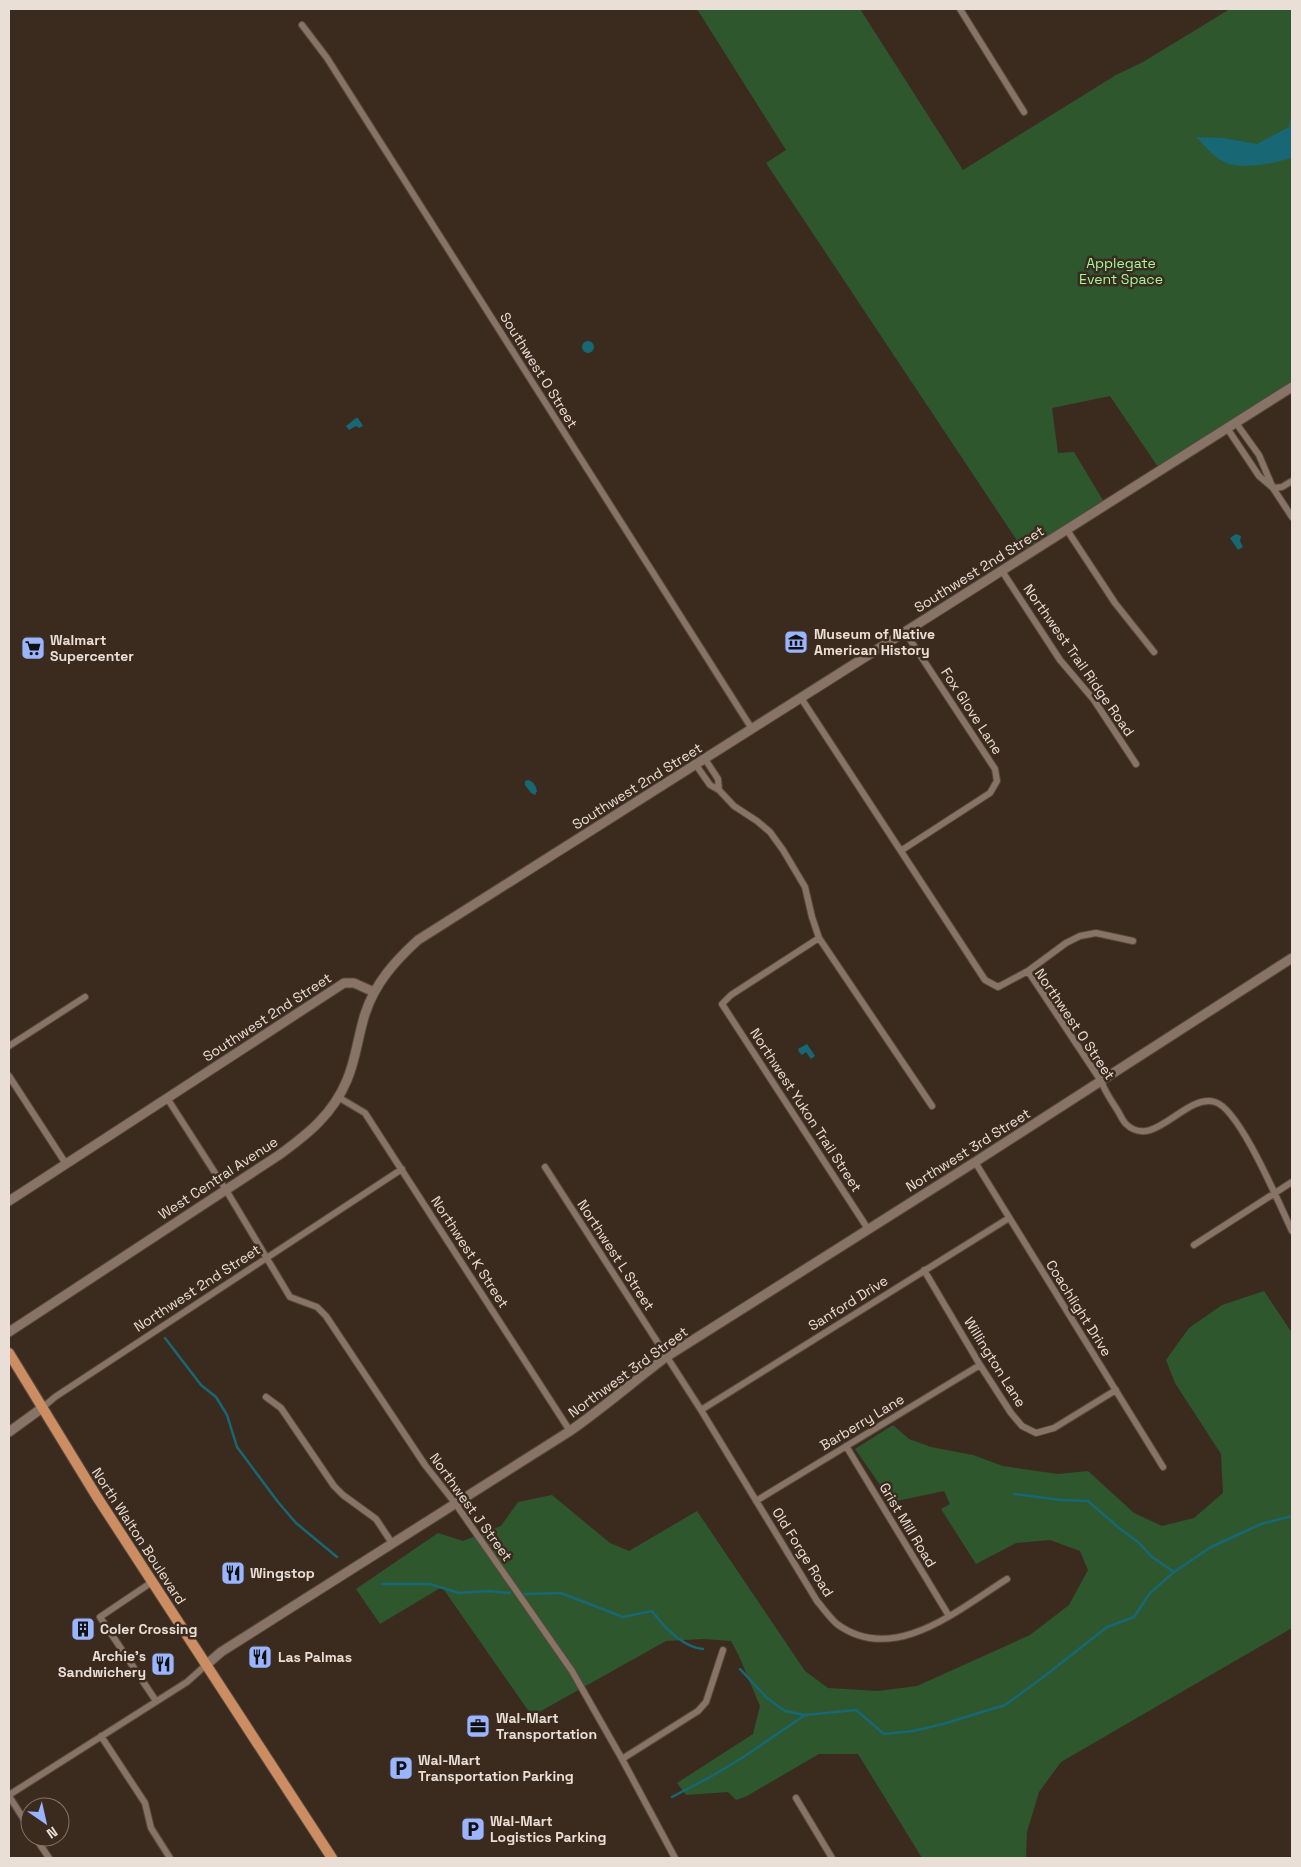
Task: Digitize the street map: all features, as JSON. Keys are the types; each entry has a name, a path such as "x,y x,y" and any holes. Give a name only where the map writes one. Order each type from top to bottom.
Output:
{"main road":[{"name":"North Walton Boulevard","path":"9,1353 97,1497 332,1858"}],"street":[{"path":"960,9 1024,112"},
{"name":"Southwest O Street","path":"302,26 327,58 752,729"},
{"name":"Southwest 2nd Street","path":"9,1201 344,983 354,983 374,992 384,975 400,956 418,940 1292,387"},
{"path":"1236,423 1258,454 1273,488 1292,517"},
{"path":"1227,428 1259,476 1273,488 1282,487 1292,481"},
{"path":"1067,530 1115,603 1154,652"},
{"name":"Northwest Trail Ridge Road","path":"1002,571 1060,660 1094,700 1136,764"},
{"name":"Fox Glove Lane","path":"902,850 990,793 997,782 995,769 905,632"},
{"name":"Northwest O Street","path":"801,698 902,850 985,980 998,987 1028,970 1101,1081 1104,1090 1126,1124 1137,1130 1151,1130 1199,1102 1215,1102 1228,1110 1269,1180 1292,1231"},
{"path":"705,759 718,779 719,790"},
{"path":"696,765 710,785 719,790 734,806 770,832 783,850 805,887 819,938 932,1106"},
{"path":"1028,970 1066,943 1080,936 1096,933 1133,941"},
{"name":"Northwest Yukon Trail Street","path":"819,938 731,994 722,1004 868,1229"},
{"name":"Northwest 3rd Street","path":"9,1795 194,1676 218,1654 570,1431 596,1413 626,1386 666,1357 975,1162 1292,958"},
{"name":"West Central Avenue","path":"9,1332 310,1133 325,1116 347,1081 365,1013 374,992"},
{"path":"9,1046 85,996"},
{"path":"9,1076 66,1164"},
{"name":"Northwest K Street","path":"338,1097 365,1113 570,1431"},
{"name":"Northwest J Street","path":"167,1098 226,1190 290,1297 317,1307 326,1316 425,1465 455,1503 572,1671 675,1858"},
{"name":"Coachlight Drive","path":"975,1162 1163,1467"},
{"name":"Northwest L Street","path":"544,1167 666,1357"},
{"name":"Northwest 2nd Street","path":"9,1432 55,1396 402,1169"},
{"path":"1194,1245 1292,1182"},
{"name":"Sanford Drive","path":"701,1410 1009,1218"},
{"name":"Willington Lane","path":"924,1270 980,1365 1011,1413 1022,1426 1036,1432 1054,1428 1116,1390"},
{"name":"Old Forge Road","path":"666,1357 701,1410 817,1601 836,1623 859,1636 883,1640 912,1635 949,1616 1007,1579"},
{"name":"Barberry Lane","path":"756,1501 980,1365"},
{"path":"266,1397 281,1408 334,1486 343,1495 376,1519 392,1543"},
{"name":"Grist Mill Road","path":"846,1446 949,1616"},
{"path":"152,1582 100,1617 156,1701"},
{"path":"622,1759 698,1711 706,1702 723,1650"},
{"path":"101,1736 145,1803 151,1828 170,1858"},
{"path":"9,1795 20,1813"},
{"path":"796,1798 832,1858"},
{"path":"42,1847 49,1858"}],"green space":[{"name":"Applegate Event Space","path":"697,9 860,9 963,170 1116,75 1143,62 1230,9 1292,9 1292,385 1158,467 1110,396 1052,408 1058,453 1074,452 1104,502 1024,551 766,163 786,150"},
{"path":"1264,1291 1292,1333 1292,1628 1061,1762 1039,1792 1027,1832 1026,1858 922,1858 858,1754 819,1754 747,1796 736,1800 728,1792 686,1795 677,1783 753,1734 760,1706 731,1641 704,1639 666,1641 532,1716 442,1587 380,1624 356,1589 438,1533 463,1541 501,1526 518,1502 552,1495 610,1543 629,1551 697,1511 805,1671 828,1688 878,1691 917,1686 1030,1635 1069,1605 1088,1570 1080,1551 1050,1540 1016,1543 976,1564 941,1509 950,1504 944,1491 892,1502 855,1449 893,1425 909,1439 931,1447 973,1455 1003,1466 1058,1474 1088,1471 1134,1513 1162,1526 1194,1518 1223,1493 1221,1454 1175,1383 1166,1360 1189,1328 1222,1305"}],"water":[{"path":"1292,112 1292,158 1253,166 1229,164 1216,157 1196,137 1223,138 1257,144 1289,127"},
{"path":"588,341 594,347 588,353 582,347"},
{"path":"358,418 363,426 359,428 356,426 349,430 346,426"},
{"path":"1236,534 1241,536 1240,541 1243,547 1238,550 1230,538"},
{"path":"528,780 536,787 535,795 525,785 525,781"},
{"path":"807,1044 815,1056 811,1059 806,1052 802,1055 798,1049"}],"waterway":[{"path":"165,1338 201,1385 216,1397 227,1415 237,1447 278,1502 296,1523 337,1557"},
{"path":"1014,1494 1061,1500 1088,1501 1139,1543 1152,1557 1174,1572"},
{"path":"672,1797 745,1756 805,1715 856,1710 884,1734 913,1731 943,1724 1005,1705 1107,1627 1134,1617 1150,1593 1174,1572 1211,1547 1261,1524 1292,1516"},
{"path":"382,1584 430,1584 459,1593 488,1591 510,1593"},
{"path":"525,1594 561,1593 623,1617 652,1611 674,1635 688,1644 703,1649"},
{"path":"740,1669 767,1698 785,1711 805,1715"}],"place":[{"name":"Museum of Native American History","path":"796,642"},
{"name":"Walmart Supercenter","path":"33,648"},
{"name":"Wingstop","path":"233,1573"},
{"name":"Coler Crossing","path":"83,1629"},
{"name":"Las Palmas","path":"260,1657"},
{"name":"Archie’s Sandwichery","path":"163,1664"},
{"name":"Wal-Mart Transportation","path":"478,1726"},
{"name":"Wal-Mart Transportation Parking","path":"401,1768"},
{"name":"Wal-Mart Logistics Parking","path":"473,1829"}]}
